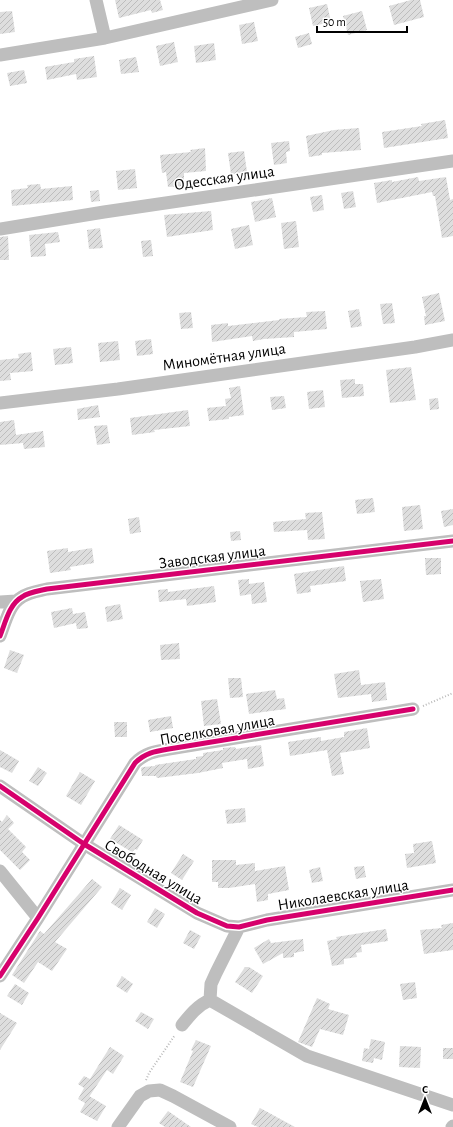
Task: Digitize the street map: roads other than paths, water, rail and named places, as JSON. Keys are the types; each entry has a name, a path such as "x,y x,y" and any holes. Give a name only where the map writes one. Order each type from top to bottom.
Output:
{"street":[{"path":"96,0 105,38"},
{"path":"0,55 105,38 272,0"},
{"name":"Одесская улица","path":"0,229 173,201 453,161"},
{"name":"Миномётная улица","path":"0,404 118,389 415,347 453,340"},
{"name":"Заводская улица","path":"16,602 22,596 46,589 453,541"},
{"path":"0,602 16,602 7,618 0,636"},
{"name":"Поселковая улица","path":"0,976 135,763 142,756 152,752 175,748 413,709"},
{"name":"Свободная улица","path":"0,786 84,844 197,913 227,926 239,927"},
{"path":"0,871 38,918"},
{"name":"Николаевская улица","path":"239,927 267,920 453,890"},
{"path":"210,1000 212,984 216,973 239,927"},
{"path":"182,1025 196,1008 210,1000"},
{"path":"210,1000 307,1056 453,1105"},
{"path":"118,1127 140,1096 150,1091 160,1090 230,1127"}]}
